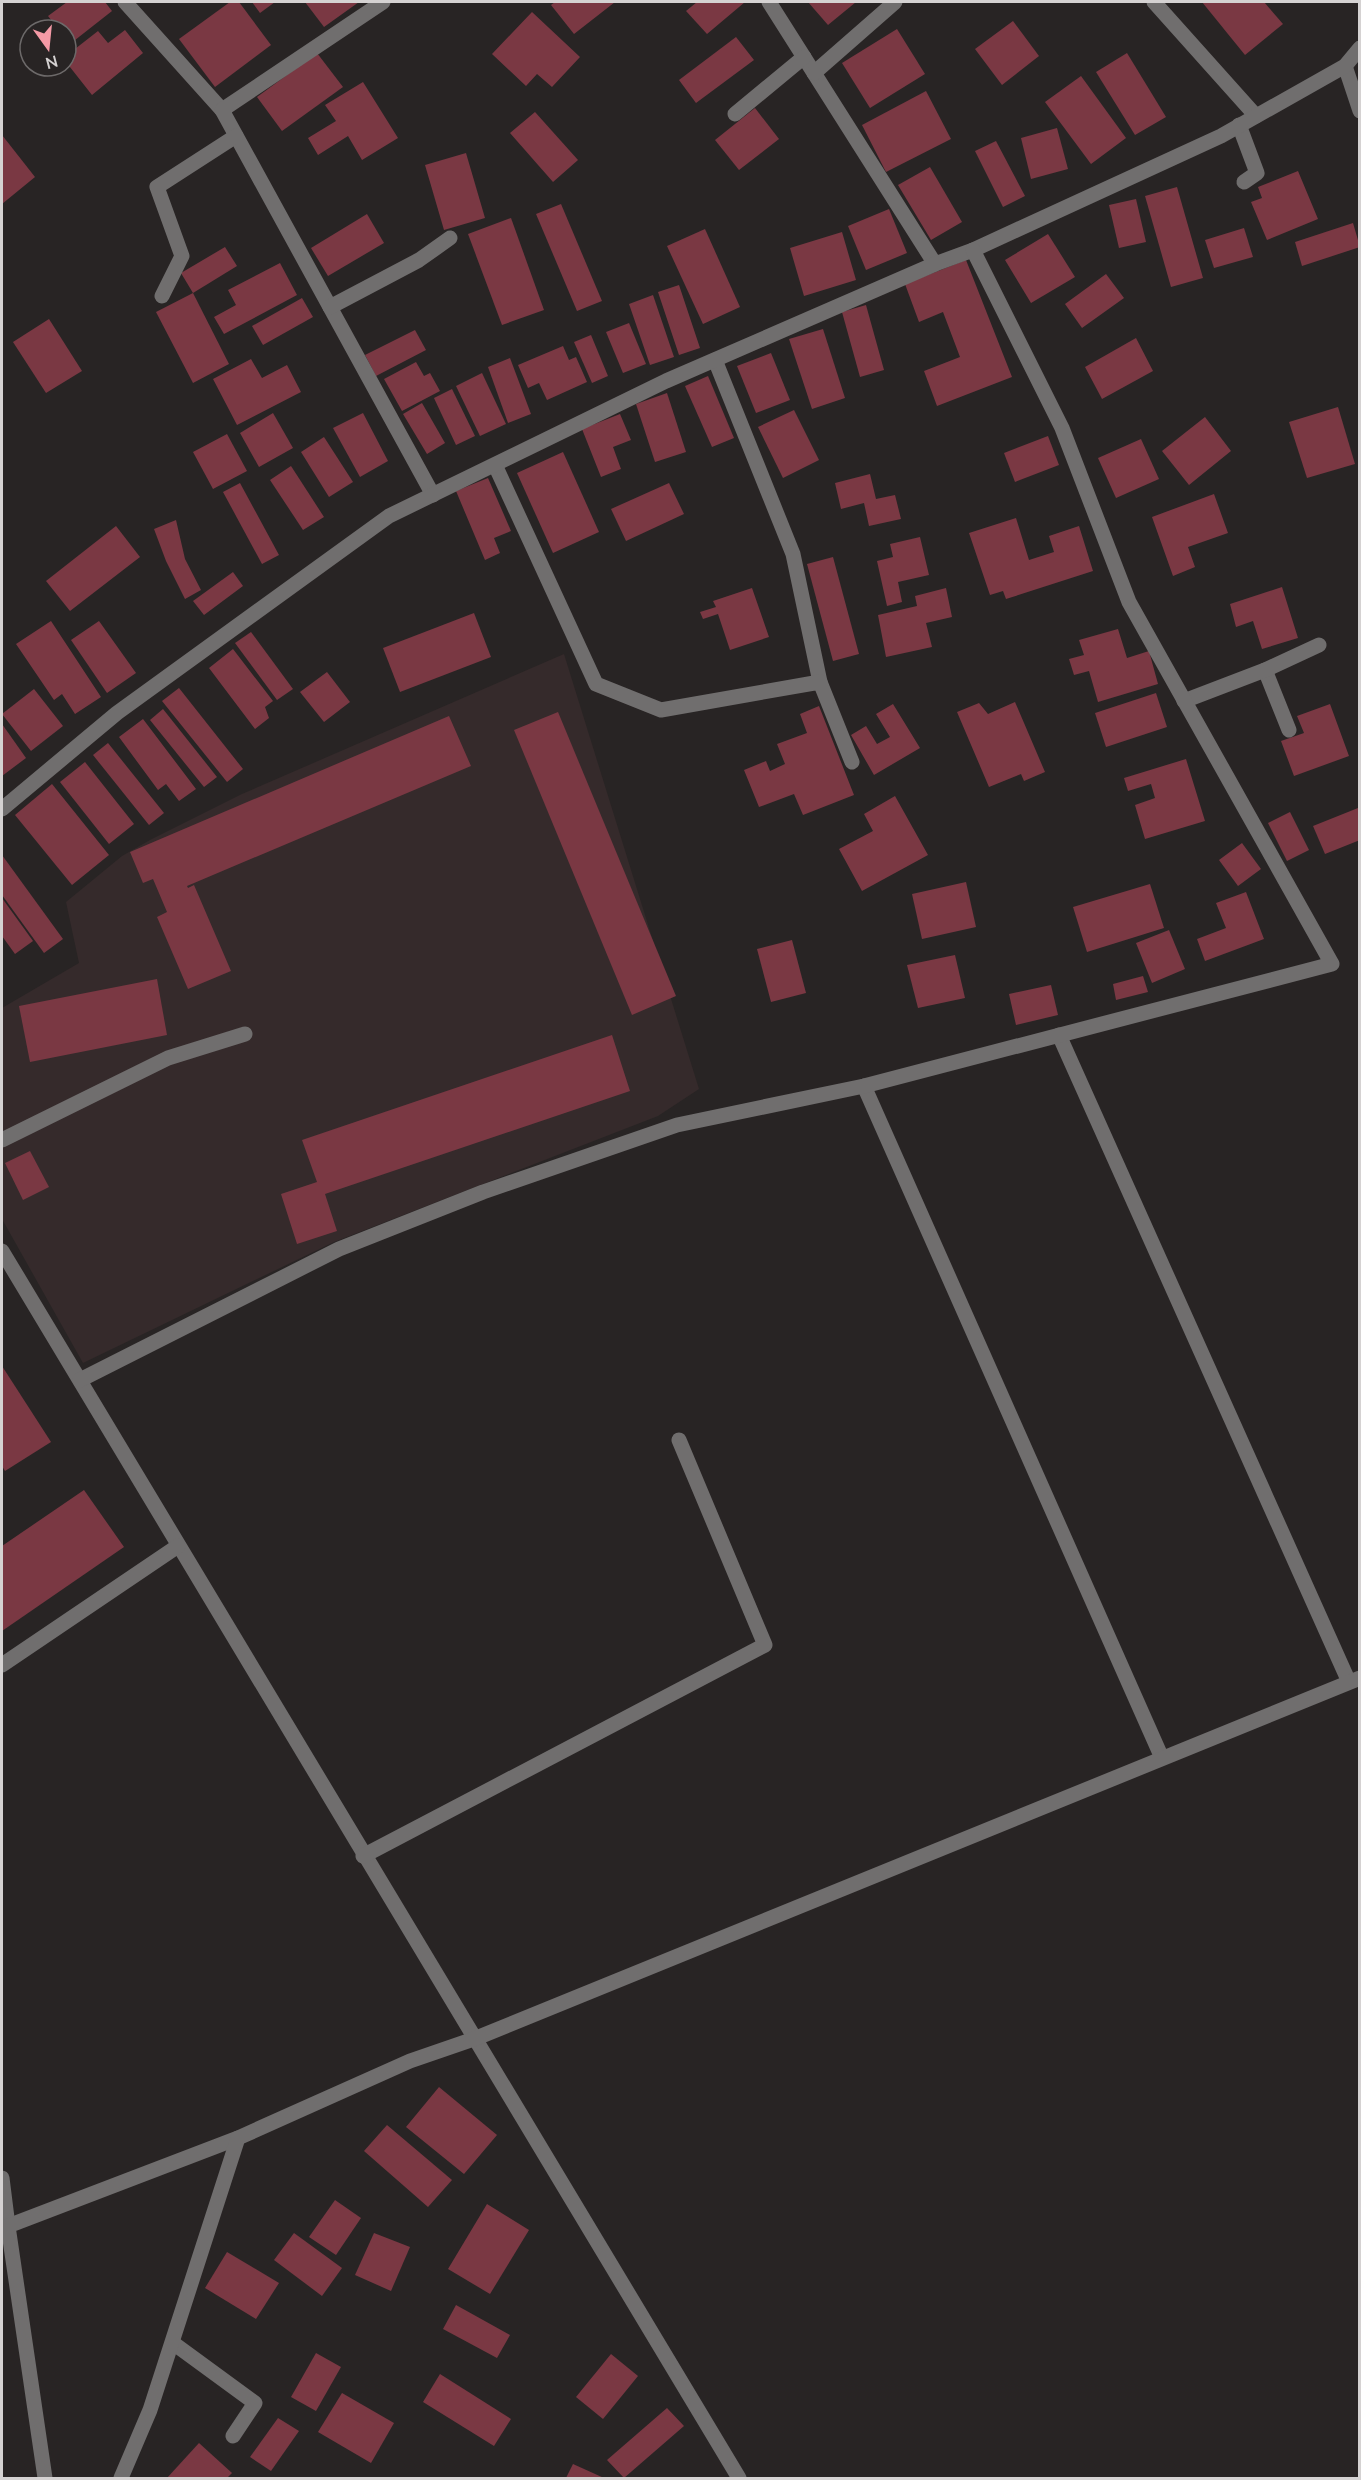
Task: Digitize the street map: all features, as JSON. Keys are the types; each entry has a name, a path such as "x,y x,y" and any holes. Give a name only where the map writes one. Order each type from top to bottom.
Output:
{"street":[{"path":"125,2 222,110 433,495"},
{"path":"222,110 383,2"},
{"path":"769,2 935,264"},
{"path":"814,73 895,2"},
{"path":"1154,2 1256,116"},
{"path":"2,808 117,713 389,516 666,381 935,264 973,250 1239,125 1345,66 1359,48"},
{"path":"735,114 804,57"},
{"path":"1345,66 1359,111"},
{"path":"1239,125 1257,173 1244,182"},
{"path":"162,296 182,256 157,186 236,136"},
{"path":"330,307 419,260 450,238"},
{"path":"81,1380 339,1249 483,1192 677,1125 864,1086 1332,964 1130,602 1062,428 973,250"},
{"path":"715,360 793,554 820,682 852,762"},
{"path":"495,465 596,684 661,710 820,682"},
{"path":"1184,701 1265,670 1319,645"},
{"path":"1265,670 1289,730"},
{"path":"2,1140 168,1058 244,1034"},
{"path":"8,2226 238,2138 410,2061 474,2039 1354,1680 1059,1035"},
{"path":"864,1086 1162,1758"},
{"path":"2,1251 363,1856 739,2478"},
{"path":"363,1856 765,1645 679,1440"},
{"path":"2,1665 178,1546"},
{"path":"121,2478 150,2410 238,2138"},
{"path":"2,2178 45,2478"},
{"path":"173,2343 255,2403 233,2436"}],"shaded area":[{"path":"564,654 699,1089 658,1116 334,1242 83,1363 2,1219 2,1008 79,963 66,902 122,856 242,794"}],"building":[{"path":"67,2 105,2 112,11 78,38 78,18 50,18 48,16"},
{"path":"230,2 239,2 271,45 215,87 179,39"},
{"path":"252,2 275,2 260,13"},
{"path":"305,2 359,2 324,27"},
{"path":"555,2 615,2 574,34 551,5"},
{"path":"697,2 745,2 707,34 686,11"},
{"path":"808,2 856,2 828,25"},
{"path":"1202,2 1264,2 1283,24 1245,55"},
{"path":"532,12 580,57 552,87 537,74 526,86 492,54"},
{"path":"1013,21 1039,56 1002,85 975,49"},
{"path":"897,29 925,74 870,108 842,63"},
{"path":"125,30 143,53 92,95 78,77 78,47 98,31 108,43"},
{"path":"736,37 754,60 696,103 679,80"},
{"path":"317,53 343,87 282,131 257,97"},
{"path":"1127,53 1166,117 1135,135 1096,72"},
{"path":"1081,76 1126,138 1091,164 1045,102"},
{"path":"363,82 398,138 362,160 348,136 318,155 308,138 336,121 325,105"},
{"path":"926,91 951,139 886,172 862,125"},
{"path":"755,108 779,139 739,170 715,140"},
{"path":"535,112 578,160 553,182 510,133"},
{"path":"1057,128 1068,169 1031,179 1021,138"},
{"path":"2,135 35,177 2,204"},
{"path":"996,141 1025,196 1003,207 975,151"},
{"path":"466,153 485,218 444,230 425,165"},
{"path":"930,167 962,222 931,240 898,185"},
{"path":"1298,171 1318,219 1267,240 1251,202 1262,198 1258,187"},
{"path":"1177,187 1203,278 1171,287 1145,196"},
{"path":"1136,199 1146,242 1119,248 1109,205"},
{"path":"561,204 602,301 577,311 536,214"},
{"path":"889,209 907,253 866,270 848,226"},
{"path":"367,214 384,243 328,276 311,248"},
{"path":"511,218 544,310 502,325 468,234"},
{"path":"1353,223 1360,247 1302,266 1295,242"},
{"path":"1244,228 1253,257 1214,268 1205,240"},
{"path":"705,229 740,307 703,324 667,246"},
{"path":"842,232 856,280 804,296 790,248"},
{"path":"1048,234 1075,277 1031,303 1005,260"},
{"path":"225,247 237,266 193,293 181,273"},
{"path":"966,260 1012,377 937,406 924,371 960,357 943,312 919,322 905,284"},
{"path":"280,263 297,295 224,334 214,317 236,305 228,290"},
{"path":"1106,274 1124,298 1082,328 1065,304"},
{"path":"679,285 700,348 679,355 658,292"},
{"path":"193,293 229,364 193,383 156,312"},
{"path":"653,295 674,357 650,365 629,304"},
{"path":"302,298 313,317 263,345 252,326"},
{"path":"866,305 884,370 860,377 842,312"},
{"path":"49,319 82,371 46,393 13,342"},
{"path":"629,323 646,364 623,373 606,332"},
{"path":"823,329 845,398 812,409 789,339"},
{"path":"415,330 426,350 376,376 365,355"},
{"path":"591,335 608,376 592,383 574,342"},
{"path":"1136,338 1153,371 1102,399 1085,367"},
{"path":"563,346 569,360 576,357 587,382 547,400 539,383 528,388 518,365"},
{"path":"771,353 790,400 756,413 737,366"},
{"path":"510,358 531,414 508,423 488,367"},
{"path":"251,359 262,378 287,365 301,392 237,425 213,379"},
{"path":"416,362 424,376 430,373 440,391 402,411 384,379"},
{"path":"482,373 506,424 480,436 456,386"},
{"path":"708,376 734,438 712,447 685,386"},
{"path":"452,389 475,436 456,445 434,398"},
{"path":"667,393 686,452 655,462 636,404"},
{"path":"422,403 445,443 427,454 403,414"},
{"path":"1338,407 1355,464 1307,478 1289,422"},
{"path":"794,410 819,460 783,478 758,427"},
{"path":"273,413 293,448 259,467 240,433"},
{"path":"363,413 388,461 360,477 333,428"},
{"path":"620,414 631,440 613,447 621,469 601,477 582,429"},
{"path":"1205,417 1231,451 1189,485 1162,451"},
{"path":"227,434 247,471 213,489 193,452"},
{"path":"1048,436 1059,465 1015,482 1004,453"},
{"path":"324,437 353,482 329,497 301,452"},
{"path":"1141,439 1159,479 1116,498 1098,458"},
{"path":"563,452 599,532 553,553 517,473"},
{"path":"291,466 324,517 303,530 270,480"},
{"path":"870,474 876,499 895,495 901,519 869,526 864,503 841,509 835,483"},
{"path":"488,478 511,531 494,538 500,553 485,560 456,491"},
{"path":"240,483 279,555 262,564 223,492"},
{"path":"669,483 684,514 626,541 611,509"},
{"path":"1214,494 1228,533 1188,547 1195,567 1173,576 1152,517"},
{"path":"1016,518 1029,560 1054,552 1049,536 1079,526 1093,571 1006,599 1003,591 990,595 969,533"},
{"path":"176,520 185,559 201,590 185,599 166,561 154,529"},
{"path":"116,526 140,557 70,611 46,581"},
{"path":"920,537 929,575 898,582 902,602 887,606 877,561 893,557 890,544"},
{"path":"833,557 859,654 833,661 807,564"},
{"path":"233,572 243,586 204,615 193,601"},
{"path":"1282,587 1298,638 1262,649 1253,621 1236,627 1230,604"},
{"path":"752,588 769,637 730,650 718,614 703,619 700,612 716,607 713,601"},
{"path":"946,588 952,617 926,623 932,647 886,657 878,615 917,606 915,596"},
{"path":"474,613 491,657 400,692 383,648"},
{"path":"51,621 101,697 75,714 62,694 54,700 16,644"},
{"path":"99,621 136,673 107,693 71,640"},
{"path":"1118,629 1127,658 1149,651 1158,684 1098,702 1089,671 1074,675 1069,659 1084,655 1079,640"},
{"path":"251,632 293,689 277,700 235,643"},
{"path":"233,649 273,701 265,707 269,718 255,729 209,668"},
{"path":"327,672 350,702 324,722 300,692"},
{"path":"179,688 243,769 227,782 162,701"},
{"path":"34,689 63,726 31,751 2,714"},
{"path":"1156,693 1167,727 1106,747 1095,713"},
{"path":"1015,702 1045,772 1024,781 1021,774 989,787 957,712 979,703 988,714"},
{"path":"893,704 920,748 874,775 851,735 866,726 877,744 890,737 876,714"},
{"path":"1330,704 1349,756 1294,776 1281,741 1304,733 1297,716"},
{"path":"819,706 854,795 803,815 794,794 759,807 744,770 766,761 770,771 785,764 777,744 807,733 800,714"},
{"path":"163,709 217,777 204,787 150,720"},
{"path":"558,712 676,996 632,1015 514,730"},
{"path":"449,716 471,766 187,886 188,888 194,885 231,971 188,989 157,917 167,912 153,879 143,883 130,852"},
{"path":"143,719 196,789 179,801 166,784 158,790 119,737"},
{"path":"2,724 26,758 2,776"},
{"path":"108,743 164,813 149,825 93,755"},
{"path":"1186,759 1205,821 1145,839 1135,805 1155,798 1151,784 1128,791 1124,778"},
{"path":"85,762 134,824 109,844 60,782"},
{"path":"52,784 109,855 72,885 15,815"},
{"path":"895,796 928,855 862,891 839,849 873,831 864,814"},
{"path":"1358,808 1360,840 1325,854 1313,826"},
{"path":"1290,812 1309,850 1287,861 1268,823"},
{"path":"1242,843 1261,869 1238,886 1219,860"},
{"path":"2,855 63,939 44,953 2,895"},
{"path":"966,882 976,927 922,939 912,894"},
{"path":"1150,884 1164,928 1087,952 1073,907"},
{"path":"1246,892 1264,939 1205,961 1197,939 1226,928 1216,903"},
{"path":"2,898 33,941 15,954 2,936"},
{"path":"1169,930 1185,969 1152,983 1136,943"},
{"path":"792,940 806,993 771,1002 757,949"},
{"path":"955,955 965,998 918,1008 907,965"},
{"path":"1143,976 1148,992 1116,1000 1113,984"},
{"path":"157,979 167,1035 30,1062 19,1006"},
{"path":"1051,985 1058,1015 1016,1025 1009,994"},
{"path":"612,1035 630,1091 325,1194 337,1231 297,1244 281,1194 317,1182 302,1140"},
{"path":"30,1151 49,1187 23,1200 5,1163"},
{"path":"2,1366 51,1442 5,1471 2,1466"},
{"path":"84,1490 124,1547 2,1631 2,1546"},
{"path":"439,2087 497,2135 464,2174 406,2127"},
{"path":"387,2125 452,2180 428,2207 364,2151"},
{"path":"335,2200 361,2218 336,2255 309,2237"},
{"path":"487,2204 529,2230 490,2294 448,2269"},
{"path":"294,2233 342,2268 322,2296 274,2260"},
{"path":"374,2233 410,2247 391,2291 355,2275"},
{"path":"227,2252 279,2283 256,2319 205,2288"},
{"path":"456,2305 510,2335 497,2358 443,2329"},
{"path":"316,2353 341,2367 316,2411 291,2397"},
{"path":"611,2354 638,2376 603,2419 576,2397"},
{"path":"440,2374 511,2419 494,2446 423,2402"},
{"path":"342,2393 394,2423 371,2463 318,2432"},
{"path":"667,2408 684,2426 624,2478 607,2460"},
{"path":"278,2418 299,2431 271,2471 250,2457"},
{"path":"199,2443 232,2473 227,2478 167,2478"},
{"path":"573,2464 604,2478 566,2478"}]}
